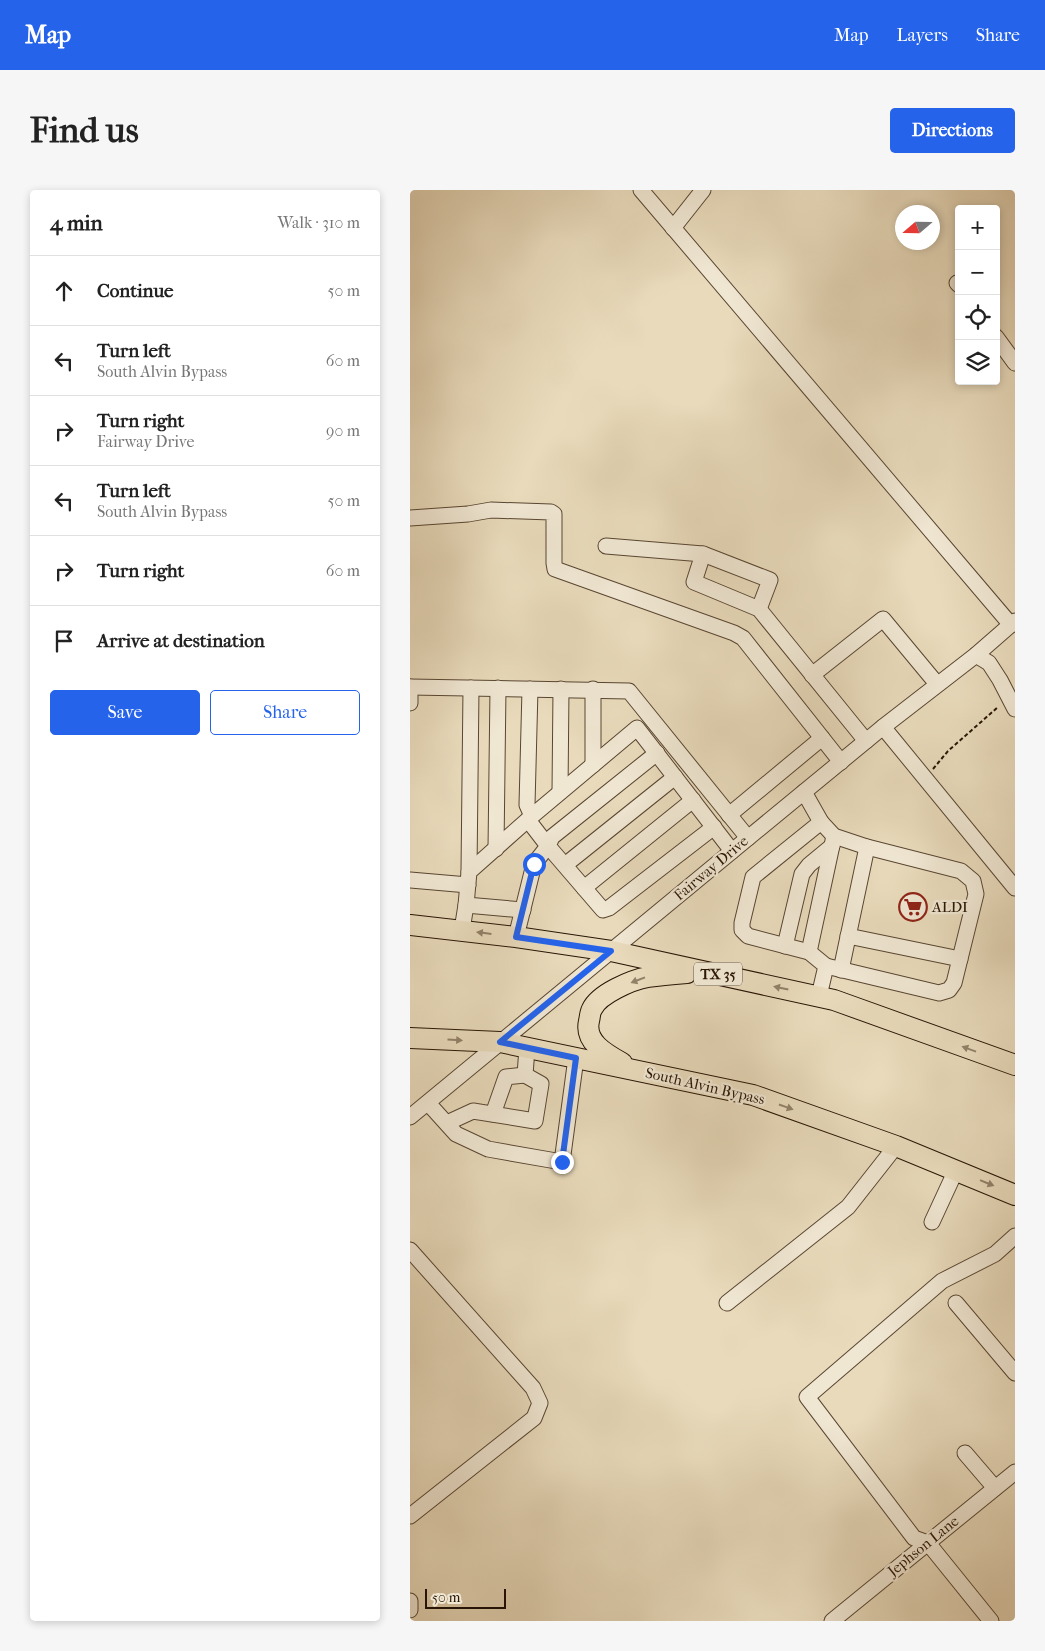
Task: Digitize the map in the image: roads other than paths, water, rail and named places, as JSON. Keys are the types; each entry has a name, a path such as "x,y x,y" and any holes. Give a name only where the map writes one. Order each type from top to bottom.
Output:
{"main road":[{"name":"TX 35","path":"410,925 462,930 611,951 819,996 1015,1065"},
{"path":"632,1070 602,1052 591,1039 587,1026 591,1010 598,1000 611,991 646,977 704,971"},
{"name":"South Alvin Bypass","path":"410,1038 500,1042 753,1095 896,1146 1015,1195"}],"street":[{"path":"641,190 1013,623"},
{"path":"673,228 703,190"},
{"path":"998,340 1015,363"},
{"path":"410,518 468,514 491,510 551,512 554,514 555,569 734,633 743,638 841,762"},
{"path":"606,546 703,554 770,580 759,609"},
{"path":"703,554 694,582 759,609 866,742"},
{"path":"812,676 883,619 938,684"},
{"name":"Fairway Drive","path":"410,1118 883,727 976,655 1013,623"},
{"path":"976,655 989,663 1012,704"},
{"path":"410,703 410,687 630,691 748,838"},
{"path":"462,930 468,879 471,688"},
{"path":"496,849 498,688"},
{"path":"530,689 527,805 530,818 548,846 603,910 609,908 714,827"},
{"path":"560,792 561,689"},
{"path":"592,689 593,765"},
{"path":"410,880 468,879 496,849 530,818 650,716"},
{"path":"883,727 1015,888"},
{"path":"637,728 732,851"},
{"path":"730,815 822,738"},
{"path":"516,937 534,864 548,846 552,837 657,754"},
{"path":"565,865 675,777"},
{"path":"804,792 833,841 809,952"},
{"path":"584,888 693,800"},
{"path":"821,822 753,878 742,930 748,936 809,952 826,966 939,993 948,990 954,983 976,894 973,881 961,871 867,847 833,841"},
{"path":"785,946 802,874 833,841"},
{"path":"841,970 867,847"},
{"path":"466,905 524,910"},
{"path":"848,936 960,959"},
{"path":"819,996 826,966"},
{"path":"525,1075 528,1048"},
{"path":"428,1102 456,1134 488,1149 562,1162 576,1058"},
{"path":"447,1123 473,1111 535,1121 541,1084 525,1075 506,1077 493,1114"},
{"path":"726,1303 848,1207 896,1146"},
{"path":"932,1222 956,1170"},
{"path":"991,1621 928,1543 914,1538 807,1397 942,1281 995,1254 1015,1236"},
{"path":"410,1250 533,1388 540,1403 534,1418 410,1516"},
{"path":"956,1303 1015,1373"},
{"path":"965,1453 995,1488"},
{"name":"Jephson Lane","path":"832,1621 1015,1472"},
{"path":"410,1601 410,1610"}],"place":[{"name":"ALDI","path":"913,907"}]}
